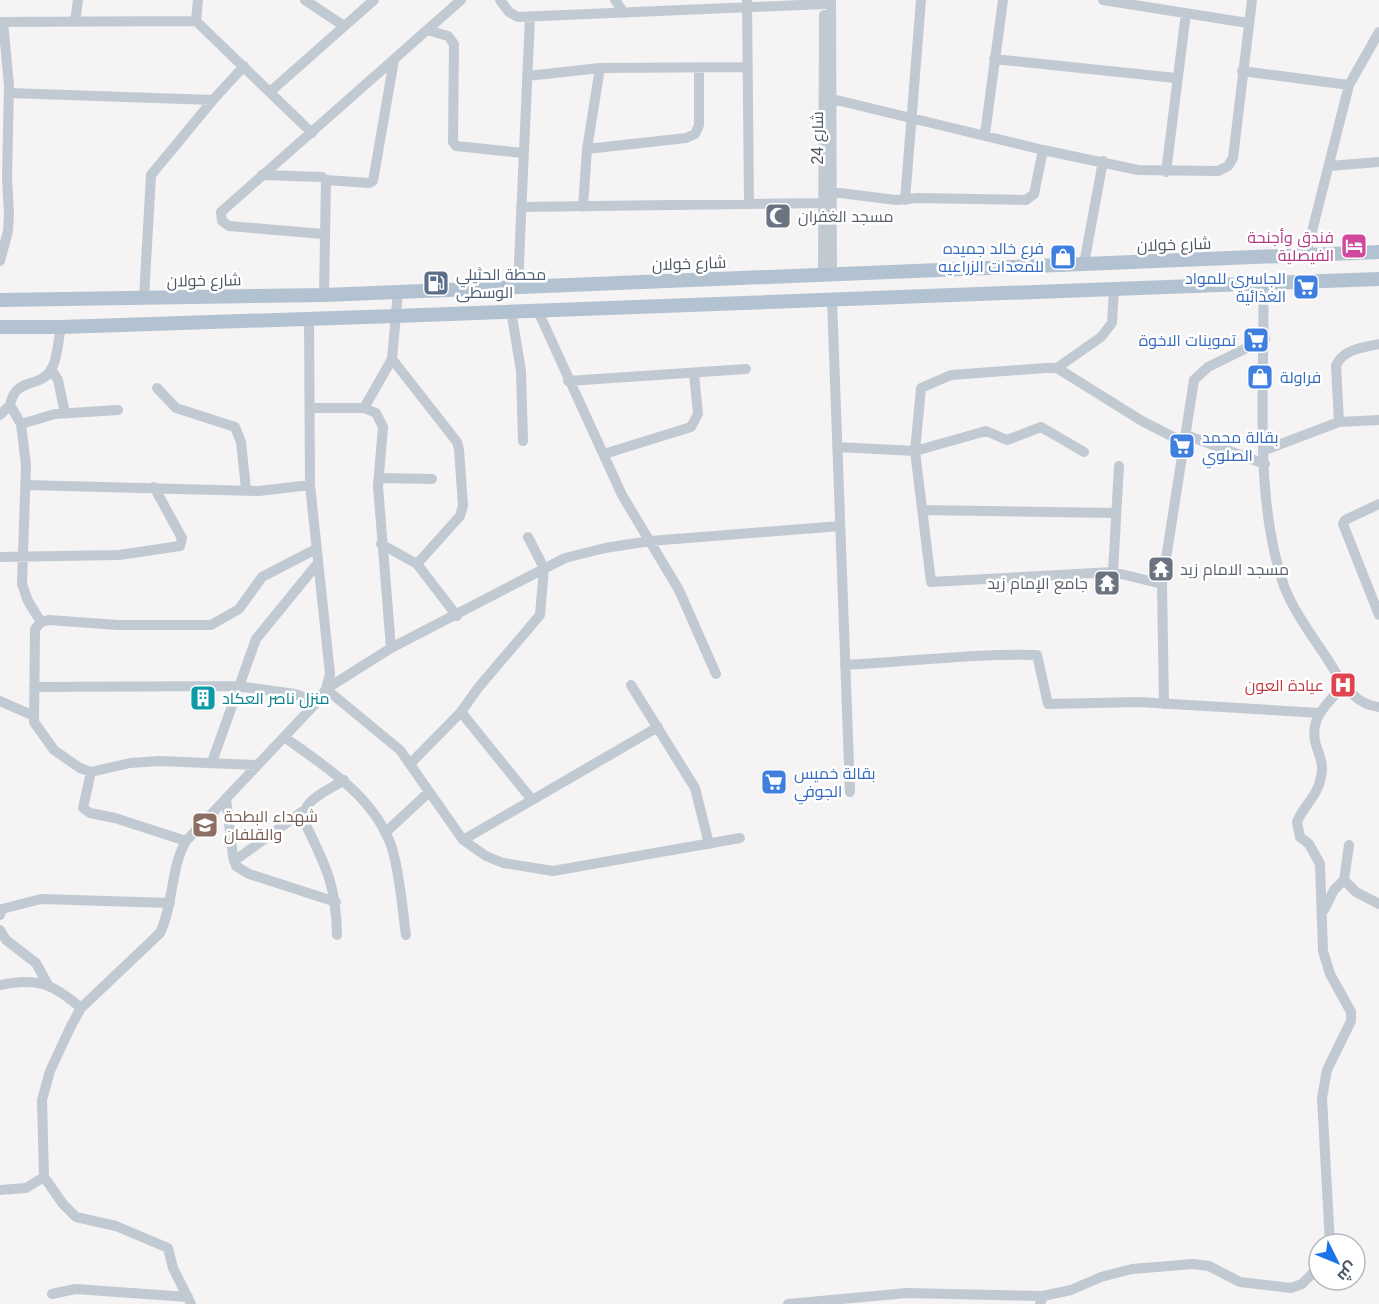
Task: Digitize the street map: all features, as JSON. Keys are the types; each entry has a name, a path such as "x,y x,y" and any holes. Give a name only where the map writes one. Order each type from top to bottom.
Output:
{"main road":[{"name":"شارع خولان","path":"0,300 324,295 518,285 827,276 1379,252"},
{"path":"0,327 396,316 1379,279"}],"street":[{"path":"75,22 78,0"},
{"path":"196,21 198,0"},
{"path":"305,0 344,26"},
{"path":"271,91 374,0"},
{"path":"323,234 229,226 222,221 221,212 461,0"},
{"path":"500,0 509,12 518,17 827,1"},
{"path":"615,0 624,13"},
{"path":"905,200 921,0"},
{"path":"985,135 1003,0"},
{"path":"1103,0 1248,23"},
{"path":"828,98 1043,150 1138,170 1218,171 1228,166 1233,158 1252,0"},
{"name":"شارع 24","path":"827,1 832,192 827,276"},
{"path":"747,4 749,203"},
{"path":"1166,172 1176,78 1186,13"},
{"path":"518,285 530,17"},
{"path":"0,261 8,231 9,214 7,178 9,93 2,22 196,21 312,132"},
{"path":"427,30 448,36 454,44 453,142 456,146 523,153"},
{"path":"1306,255 1348,85 1379,32"},
{"path":"994,59 1176,78"},
{"path":"262,175 322,177 326,180 369,183 375,177 394,60"},
{"path":"144,298 151,175 244,66"},
{"path":"527,76 600,68 748,67"},
{"path":"583,207 587,149 600,68"},
{"path":"587,149 686,138 695,134 699,125 699,68"},
{"path":"1242,71 1348,85"},
{"path":"9,93 213,100"},
{"name":"شارع 24","path":"827,276 823,203 828,98"},
{"path":"832,192 905,200 1031,198 1043,150"},
{"path":"1084,264 1103,161"},
{"path":"1329,166 1379,162"},
{"path":"324,295 323,234 326,180"},
{"path":"521,207 823,203"},
{"path":"1263,283 1265,492 1274,549 1285,588 1344,685 1362,703 1379,707"},
{"path":"1114,289 1112,323 1101,337 1057,368 951,375 921,388 915,452 931,582 1113,572 1162,584"},
{"path":"364,408 392,359 398,291"},
{"path":"832,300 850,792"},
{"path":"537,309 622,495 679,590 716,674"},
{"path":"511,310 521,371 523,441"},
{"path":"190,1300 173,1268 168,1248 116,1226 76,1217 44,1177 42,1100 50,1071 81,1008 160,933 170,903 178,855 186,841 317,702 326,689 330,674 310,485 309,318"},
{"path":"0,415 10,405 12,393 18,387 44,376 51,369 61,327"},
{"path":"1164,704 1162,584 1194,380 1201,373 1265,339"},
{"path":"1339,422 1336,366 1339,357 1347,352 1379,344"},
{"path":"392,359 457,442 459,449 463,506 460,516 417,564"},
{"path":"1057,368 1142,421 1185,439 1265,465"},
{"path":"51,369 58,380 65,414"},
{"path":"568,381 746,369"},
{"path":"604,454 691,427 698,414 694,374"},
{"path":"157,388 176,408 235,427 241,442 246,489"},
{"path":"10,405 21,424 26,465 22,584 28,601 41,622"},
{"path":"310,408 364,408 376,413 383,427 379,478 381,544 391,648"},
{"path":"21,424 65,414 118,410"},
{"path":"1265,450 1339,422 1379,420"},
{"path":"837,447 915,452 986,431 1007,440 1041,427 1084,452"},
{"path":"1113,572 1119,466"},
{"path":"379,478 432,479"},
{"path":"25,485 272,491 310,485"},
{"path":"0,557 119,555 180,546 182,538 154,487"},
{"path":"1379,504 1345,520 1343,524 1379,615"},
{"path":"922,510 1116,513"},
{"path":"326,689 391,648 457,616 544,568 585,553 650,541 840,526"},
{"path":"410,764 461,712 478,688 540,615 544,568 528,537"},
{"path":"381,544 417,564 457,616"},
{"path":"256,765 159,760 130,763 91,772 80,768 54,750 42,737 34,723 35,629 41,622 50,620 85,623 211,625 239,609 262,577 316,549"},
{"path":"212,762 237,686 256,639 318,563"},
{"path":"845,665 924,661 985,654 1037,656 1048,704 1139,702 1320,713"},
{"path":"631,685 695,788 709,844"},
{"path":"1332,1232 1322,1098 1327,1070 1351,1021 1352,1012 1330,974 1323,951 1320,864 1309,844 1300,837 1297,822 1318,790 1322,776 1323,764 1313,729 1320,713 1344,685"},
{"path":"34,687 237,686 295,694 317,702"},
{"path":"326,689 400,750 463,840 486,856 503,863 553,871 740,838"},
{"path":"0,701 34,716"},
{"path":"461,712 532,800"},
{"path":"463,840 658,727"},
{"path":"284,737 344,780 378,818 392,847 406,935"},
{"path":"91,772 83,799 83,808 90,813 115,818 186,841"},
{"path":"234,861 303,811 309,803 344,780"},
{"path":"385,833 429,792"},
{"path":"226,798 236,866 249,874 336,902"},
{"path":"303,811 303,819 331,876 336,902 337,935"},
{"path":"1322,916 1328,901 1344,880 1349,845"},
{"path":"1344,880 1356,892 1379,904"},
{"path":"0,915 2,909 41,899 170,903"},
{"path":"0,930 6,940 36,963 48,985"},
{"path":"0,985 18,981 48,985 62,990 81,1008"},
{"path":"0,1190 26,1188 36,1184 44,1177"},
{"path":"788,1304 908,1293 1042,1300 1101,1277 1132,1269 1193,1263 1209,1266 1240,1282 1291,1288 1302,1284 1307,1279"},
{"path":"52,1294 75,1289 190,1300"}],"place":[{"name":"مسجد الغفران","path":"778,216"},
{"name":"فندق وأجنحة الفيصلية","path":"1354,246"},
{"name":"فرع خالد جميده للمعدات الزراعيه","path":"1063,257"},
{"name":"محطة الحثيلي الوسطى","path":"436,283"},
{"name":"الجاسري للمواد الغذائية","path":"1306,287"},
{"name":"تموينات الاخوة","path":"1256,340"},
{"name":"فراولة","path":"1260,377"},
{"name":"بقالة محمد الصلوي","path":"1182,446"},
{"name":"مسجد الامام زيد","path":"1161,569"},
{"name":"جامع الإمام زيد","path":"1107,583"},
{"name":"عيادة العون","path":"1343,685"},
{"name":"منزل ناصر العكاد","path":"203,698"},
{"name":"بقالة خميس الجوفي","path":"774,782"},
{"name":"شهداء البطحة والقلفان","path":"205,825"}]}
